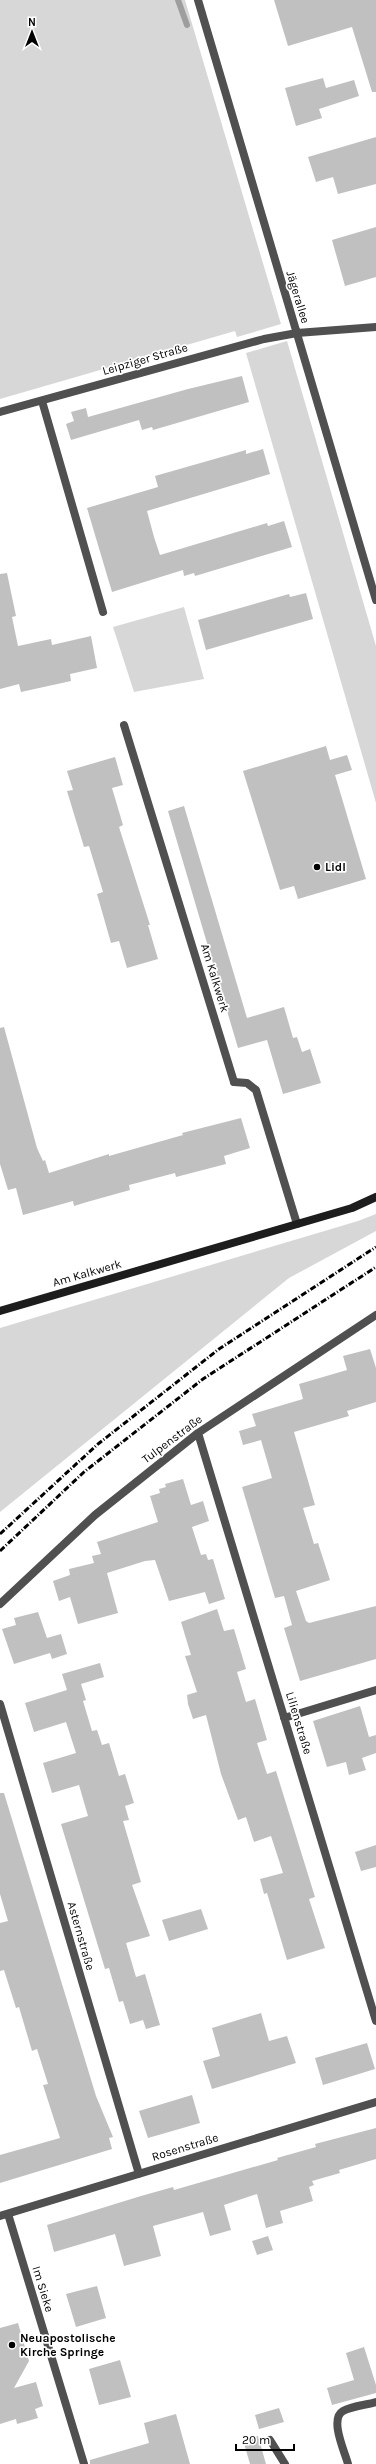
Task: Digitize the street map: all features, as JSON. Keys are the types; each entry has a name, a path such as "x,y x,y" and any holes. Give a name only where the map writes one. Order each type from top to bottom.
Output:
{"street":[{"name":"Jägerallee","path":"198,0 376,600"},
{"name":"Leipziger Straße","path":"0,412 198,356 297,333 376,327"},
{"path":"42,401 103,612"},
{"name":"Am Kalkwerk","path":"124,724 234,1082 248,1083 256,1090 297,1224"},
{"name":"Am Kalkwerk","path":"0,1311 352,1208 376,1197"},
{"name":"Tulpenstraße","path":"0,1604 95,1515 198,1433 376,1315"},
{"name":"Lilienstraße","path":"198,1433 376,2021"},
{"path":"284,1718 376,1690"},
{"name":"Asternstraße","path":"0,1704 139,2174"},
{"name":"Rosenstraße","path":"4,2215 376,2102"},
{"name":"Im Sieke","path":"4,2215 84,2464"},
{"path":"348,2464 337,2426 337,2417 342,2412 376,2402"},
{"path":"270,2440 285,2464"}],"shaded area":[{"path":"0,0 185,0 281,324 237,337 235,331 0,399"},
{"path":"287,341 376,646 376,803 246,353"},
{"path":"184,607 204,679 134,692 113,627"},
{"path":"376,1214 376,1231 289,1278 0,1512 0,1328 358,1221"}],"building":[{"path":"274,0 376,0 376,92 372,92 352,27 288,46"},
{"path":"323,78 326,88 354,80 359,96 319,109 322,118 296,126 285,88"},
{"path":"376,137 376,184 338,194 333,177 316,182 308,157"},
{"path":"376,227 376,277 345,286 332,240"},
{"path":"242,376 249,402 153,430 152,427 142,430 139,420 71,440 66,424 74,421 71,412 86,408 88,417 188,389"},
{"path":"263,449 270,474 147,511 154,537 160,555 267,523 268,526 284,521 292,547 195,576 194,573 184,576 183,570 112,592 87,508 158,487 155,476 246,450 246,454"},
{"path":"7,573 16,616 12,617 18,646 51,639 52,645 91,636 97,668 70,674 71,681 21,692 19,684 0,689 0,574"},
{"path":"306,593 313,619 206,650 198,620 289,594 290,597"},
{"path":"326,746 330,760 347,755 352,770 335,775 366,879 298,899 294,886 280,890 243,771"},
{"path":"115,757 123,785 112,788 123,825 119,827 150,925 148,925 158,959 127,968 119,941 111,943 97,894 103,892 89,846 84,847 67,791 73,790 67,771"},
{"path":"184,806 247,1018 284,1007 293,1038 297,1037 302,1052 310,1049 321,1083 283,1094 267,1040 238,1048 168,811"},
{"path":"4,1027 37,1148 43,1161 45,1160 49,1173 109,1154 109,1156 183,1135 182,1133 241,1118 250,1148 224,1156 226,1164 176,1177 175,1173 129,1185 130,1190 74,1206 73,1201 23,1215 16,1188 8,1190 0,1164 0,1028"},
{"path":"370,1349 376,1368 376,1402 347,1411 349,1416 294,1432 315,1505 303,1508 314,1544 318,1543 330,1580 296,1591 306,1621 309,1623 376,1606 376,1659 300,1681 284,1628 292,1625 284,1596 275,1598 242,1487 272,1478 261,1440 243,1445 239,1431 256,1426 252,1414 303,1399 299,1384 347,1370 343,1356"},
{"path":"183,1479 191,1505 203,1501 209,1521 192,1527 201,1555 206,1554 208,1560 213,1559 225,1599 209,1604 205,1592 169,1601 155,1560 145,1561 107,1573 118,1613 78,1624 70,1597 59,1601 53,1581 70,1575 69,1569 94,1563 92,1556 101,1554 97,1542 158,1522 150,1496 160,1493 159,1489 166,1487 165,1484"},
{"path":"217,1609 224,1631 234,1629 246,1669 237,1672 246,1702 255,1699 267,1740 257,1743 267,1774 276,1771 315,1897 309,1899 325,1948 287,1960 267,1893 264,1894 260,1879 283,1873 271,1836 254,1842 246,1817 238,1820 221,1774 206,1715 193,1719 188,1704 187,1695 197,1692 185,1656 191,1655 181,1622"},
{"path":"38,1612 47,1638 61,1634 67,1654 52,1659 50,1653 14,1664 2,1629 16,1625 14,1618"},
{"path":"100,1663 104,1677 81,1684 86,1700 83,1701 92,1731 97,1730 102,1745 109,1743 119,1776 125,1774 134,1803 125,1806 129,1820 123,1821 141,1882 132,1885 150,1936 126,1943 136,1977 145,1974 160,2025 146,2029 143,2020 130,2024 123,2001 119,2002 109,1968 105,1969 61,1824 88,1816 79,1785 52,1793 43,1763 76,1753 66,1722 34,1732 25,1703 67,1690 62,1674"},
{"path":"360,1706 369,1737 376,1735 376,1753 362,1758 366,1770 349,1775 346,1762 327,1767 313,1721"},
{"path":"0,1793 4,1793 96,2096 113,2137 109,2138 112,2149 0,2183 0,2155 60,2138 43,2085 48,2084 37,2049 32,2051 19,2007 16,2008 4,1970 0,1971 0,1923 8,1921 0,1894"},
{"path":"376,1845 376,1867 361,1871 355,1852"},
{"path":"201,1909 208,1929 169,1941 162,1920"},
{"path":"261,2013 269,2041 287,2036 296,2063 212,2089 203,2061 220,2056 212,2028"},
{"path":"367,2043 375,2069 323,2085 315,2058"},
{"path":"192,2095 200,2123 148,2138 139,2111"},
{"path":"376,2128 376,2159 339,2170 340,2173 312,2181 314,2185 309,2187 313,2201 280,2211 283,2223 266,2228 257,2194 224,2205 231,2230 210,2236 203,2212 153,2226 161,2256 124,2266 115,2234 54,2252 47,2225 141,2196 173,2187 174,2190 278,2160 277,2158 316,2147 315,2144"},
{"path":"268,2236 273,2250 257,2255 252,2241"},
{"path":"97,2286 106,2318 76,2327 66,2294"},
{"path":"18,2323 29,2361 14,2388 36,2382 43,2406 35,2409 38,2418 17,2424 16,2419 0,2424 0,2328"},
{"path":"364,2347 376,2385 376,2393 332,2405 327,2388 354,2380 346,2353"},
{"path":"120,2360 131,2397 99,2405 89,2369"},
{"path":"279,2408 284,2422 259,2429 255,2415"},
{"path":"176,2414 190,2464 90,2464 90,2460 149,2443 144,2423"},
{"path":"258,2436 266,2464 250,2464 243,2440"}],"waterway":[{"path":"178,0 187,25"}],"railway":[{"path":"0,1534 98,1444 219,1349 376,1247"},
{"path":"0,1551 84,1472 203,1379 376,1267"}],"place":[{"name":"Lidl","path":"317,867"},
{"name":"Neuapostolische Kirche Springe","path":"12,2345"}]}
